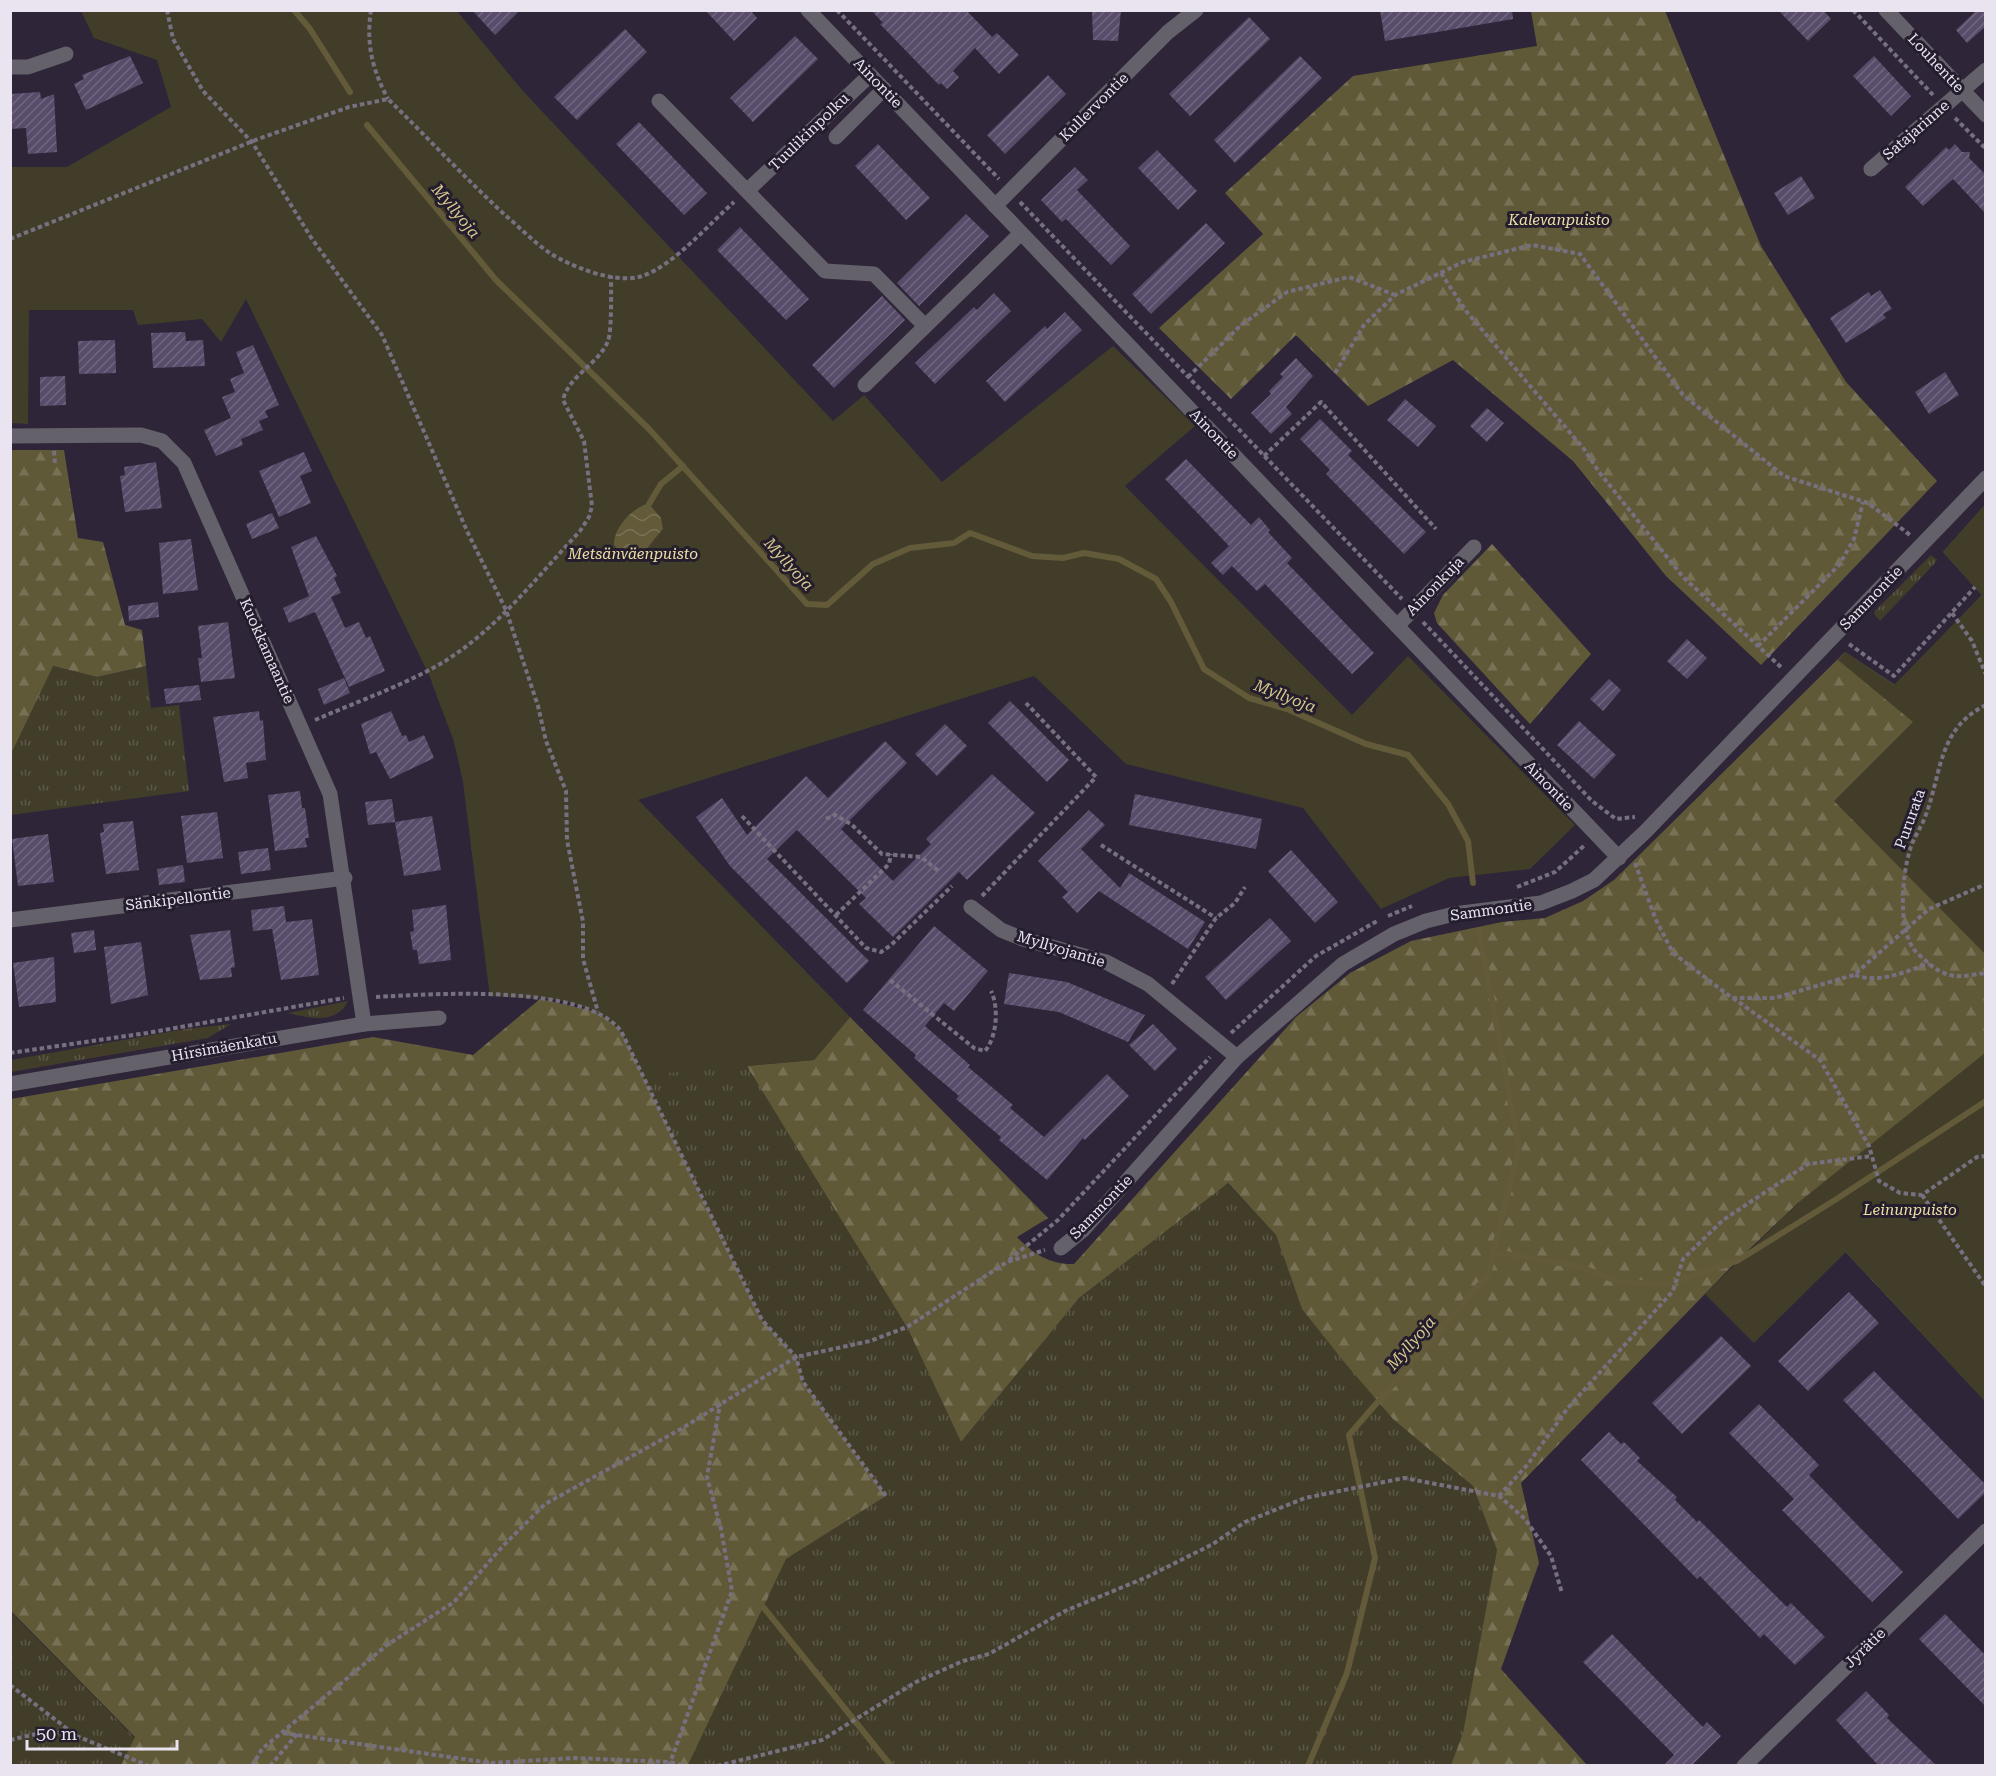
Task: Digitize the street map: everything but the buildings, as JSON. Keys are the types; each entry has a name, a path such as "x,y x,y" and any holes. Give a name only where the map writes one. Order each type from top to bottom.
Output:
{"street":[{"name":"Ainontie","path":"808,10 1398,626 1624,853"},
{"name":"Kullervontie","path":"996,206 1168,33 1196,10"},
{"name":"Louhentie","path":"1886,10 1986,115"},
{"path":"10,67 28,67 66,54"},
{"name":"Satajarinne","path":"1871,170 1986,70"},
{"name":"Tuulikinpolku","path":"748,190 870,75"},
{"path":"836,137 884,89"},
{"path":"659,100 825,271 874,274 925,326"},
{"path":"865,385 1021,233"},
{"name":"Kuokkamaantie","path":"10,436 141,435 162,441 184,463 330,794 345,879 364,1024"},
{"name":"Sammontie","path":"1060,1248 1083,1230 1237,1057 1343,964 1394,934 1454,914 1541,903 1594,880 1624,853 1836,635 1917,540 1986,478"},
{"name":"Ainonkuja","path":"1398,626 1474,547"},
{"name":"Sänkipellontie","path":"10,920 345,879"},
{"name":"Myllyojantie","path":"971,907 1001,930 1023,939 1107,962 1148,984 1237,1057"},
{"name":"Hirsimäenkatu","path":"10,1084 364,1024 439,1018"},
{"name":"Jyrätie","path":"1744,1766 1986,1531"}],"path":[{"path":"167,10 173,39 203,91 252,142 312,239 382,335 467,531 506,610 538,706 546,741 566,791 567,840 583,922 583,959 598,1012"},
{"path":"371,10 369,54 376,78 388,99 466,179 533,240 562,260 611,276 641,276 667,262 748,190"},
{"path":"837,10 1412,609 1592,801 1616,819 1632,819 1641,815"},
{"path":"1852,10 1986,149"},
{"path":"10,239 252,142 350,107 388,99"},
{"path":"1335,373 1364,325 1395,295 1463,262 1532,245 1580,254 1683,395 1784,476 1863,502 1917,540"},
{"path":"1441,273 1466,311 1584,449 1599,472 1683,577 1783,668"},
{"path":"301,727 433,668 471,641 506,610 580,531 589,517 592,506 584,441 563,400 569,384 593,362 608,341 611,276"},
{"path":"1188,377 1240,326 1287,292 1349,277 1395,295"},
{"path":"1264,456 1322,402 1436,528"},
{"path":"1758,646 1839,565 1854,539 1863,502"},
{"path":"1917,540 1919,528"},
{"path":"1903,544 1917,540"},
{"path":"1836,635 1894,676 1975,587"},
{"path":"1952,613 1972,641 1986,675"},
{"path":"1778,673 1790,661"},
{"path":"971,907 1096,777 1026,703"},
{"name":"Pururata","path":"1986,705 1976,710 1955,729 1941,754 1925,817 1910,847 1904,872 1905,929 1913,948 1934,968 1953,976 1986,974"},
{"path":"826,819 835,815 851,824 882,854 921,857 940,872"},
{"path":"742,816 866,948 881,952 952,886"},
{"path":"1101,845 1216,918"},
{"path":"1624,853 1673,953 1820,1060 1869,1146 1879,1181 1900,1193 1922,1195 1977,1157 1986,1156"},
{"path":"836,915 889,864 891,854"},
{"path":"1732,998 1775,998 1854,975 1929,909 1986,884"},
{"path":"1172,985 1216,918 1235,903 1245,887"},
{"path":"1854,975 1866,979 1895,975 1929,963"},
{"path":"890,980 974,1048 985,1051 992,1043 997,1001 991,991"},
{"path":"10,1053 362,997 447,993 552,999 564,1000 598,1012 613,1020 621,1031 762,1320 796,1357 803,1382 886,1496"},
{"path":"1498,1496 1528,1464 1567,1409 1673,1292 1683,1259 1723,1220 1808,1164 1872,1156"},
{"path":"1922,1195 1986,1287"},
{"path":"252,1766 262,1749 387,1645 454,1602 502,1547 545,1504 606,1472 796,1357 870,1341 907,1327 1007,1262 1039,1251 1060,1248"},
{"path":"670,1764 732,1591 721,1529 707,1477 720,1404"},
{"path":"717,1766 822,1740 916,1682 963,1661 988,1654 1065,1611 1147,1577 1213,1544 1245,1522 1305,1498 1404,1478 1498,1496 1524,1519 1551,1556 1562,1593"},
{"path":"10,1685 79,1737"},
{"path":"10,1740 49,1731 79,1737 149,1766"},
{"path":"282,1732 491,1763 574,1758 685,1766"},
{"path":"270,1766 297,1734"}],"green space":[{"name":"Metsänväenpuisto","path":"81,11 457,11 522,90 833,421 864,395 942,482 1113,346 1195,426 1125,486 1352,715 1408,656 1575,825 1530,869 1449,878 1381,909 1303,808 1126,764 1034,676 638,800 850,1017 814,1060 643,1075 630,1045 619,1030 606,1018 591,1010 559,1000 490,996 463,781 454,741 430,677 246,299 221,342 202,319 138,325 133,310 29,310 28,424 11,423 11,167 67,167 171,107 157,60 94,38"},
{"name":"Kalevanpuisto","path":"1531,11 1665,11 1761,246 1846,382 1937,481 1761,665 1666,576 1573,461 1453,360 1368,406 1296,335 1231,399 1159,328 1263,234 1225,193 1353,76 1537,46"},
{"path":"11,450 64,450 78,538 103,542 125,625 142,630 146,666 97,677 53,666 11,754"},
{"path":"1985,505 1985,1401 1799,1202 1737,1261 1521,1483 1539,1563 1501,1669 1587,1765 1451,1765 1463,1733 1497,1550 1473,1486 1393,1419 1345,1363 1302,1309 1276,1235 1228,1183 1079,1298 961,1442 907,1327 747,1066 814,1060 850,1017 1048,1218 1017,1237 1029,1249 1043,1257 1058,1263 1074,1264 1296,1017 1350,973 1411,941 1502,922 1545,918 1583,901 1614,880 1845,652 1895,685 1982,595 1943,552"},
{"path":"1985,505 1985,954 1834,801 1913,722 1838,660 1845,652 1894,685 1982,595 1943,552"},
{"path":"1492,544 1591,654 1530,724 1437,623 1434,613 1443,595"},
{"path":"1931,555 1937,560 1935,563 1880,621 1874,614 1875,611"},
{"path":"475,652 638,800 850,1017 814,1060 907,1327 961,1442 1079,1298 1227,1183 1276,1235 1302,1309 1422,1442 1473,1486 1497,1550 1463,1734 1451,1765 688,1765 786,1559 886,1496 803,1382 796,1357 762,1320 621,1031 598,1012 564,1000 490,996 463,781 454,741 432,683"},
{"path":"52,666 97,677 146,666 151,708 179,705 189,791 11,815 11,754"},
{"path":"540,999 598,1012 621,1031 762,1320 796,1357 803,1382 886,1496 786,1559 688,1765 121,1765 135,1737 11,1611 11,1099 373,1037 473,1055"},
{"path":"348,1001 343,1009 329,1017 313,1018 288,1013"},
{"path":"231,1024 208,1038 11,1072 11,1060 185,1029"},
{"name":"Leinunpuisto","path":"1985,1053 1985,1401 1846,1252 1754,1343 1705,1294 1799,1202"},
{"path":"10,1611 135,1738 121,1765 11,1765"}],"water":[{"path":"649,504 661,518 663,529 643,552 634,558 627,558 614,545 617,532 625,519 637,509"}],"waterway":[{"name":"Myllyoja","path":"294,10 310,29 350,92"},
{"name":"Myllyoja","path":"367,125 496,280 650,430 807,604 827,605 873,564 910,548 954,543 970,533 1032,556 1063,558 1084,553 1119,559 1156,579 1171,602 1204,669 1249,698 1287,709 1366,744 1408,755 1448,804 1468,841 1473,883"},
{"path":"649,504 661,484 683,466"},
{"name":"Myllyoja","path":"1308,1766 1347,1673 1375,1558 1349,1435 1488,1275 1519,1148 1479,930"},
{"path":"1494,1252 1578,1266 1619,1282 1667,1284 1737,1261 1986,1101"},
{"path":"764,1608 891,1766"}]}
